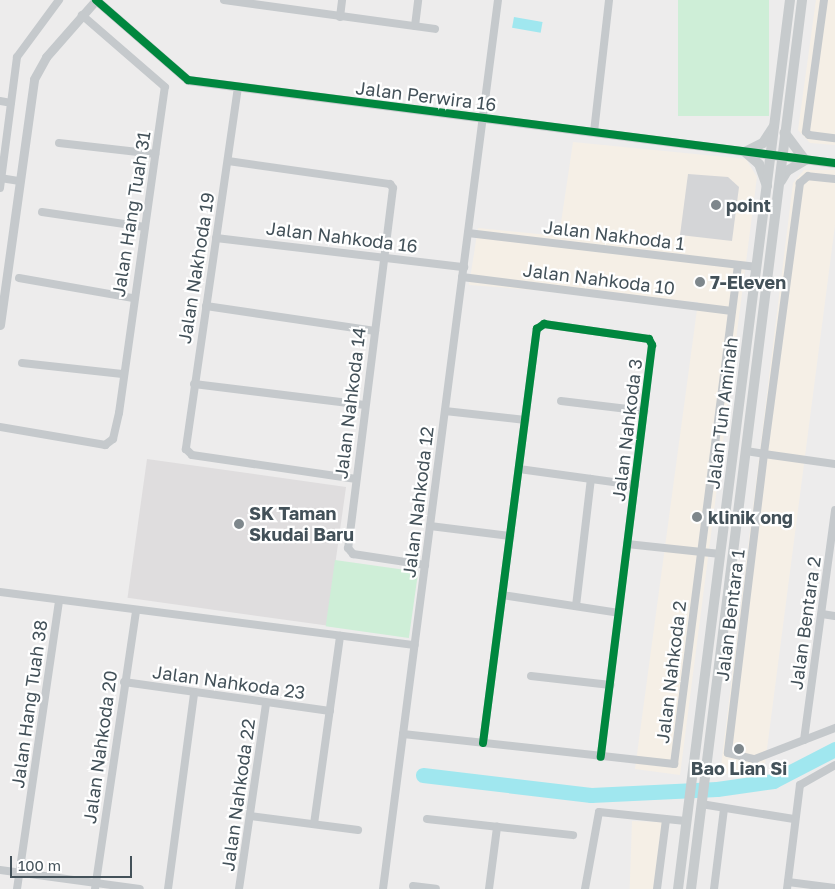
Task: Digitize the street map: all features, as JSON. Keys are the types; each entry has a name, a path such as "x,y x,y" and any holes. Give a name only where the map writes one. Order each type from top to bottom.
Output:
{"main road":[{"name":"Jalan Tun Aminah","path":"691,889 779,184 777,120 790,0"},
{"name":"Jalan Tun Aminah","path":"678,889 757,267 768,189 785,133 802,0"},
{"path":"768,189 759,164 745,152 763,143 777,120"},
{"path":"779,184 787,171 805,160 785,133"}],"street":[{"path":"0,188 11,103 21,48 59,0"},
{"path":"0,325 34,79 46,57 96,0"},
{"name":"Jalan Perwira 16","path":"96,0 176,73 188,80 238,88 835,163"},
{"path":"224,0 269,4 340,17 435,29"},
{"path":"340,17 342,0"},
{"path":"415,26 418,0"},
{"name":"Jalan Nahkoda 12","path":"383,889 498,0"},
{"path":"594,132 609,0"},
{"path":"824,0 806,132 809,135 835,138"},
{"name":"Jalan Hang Tuah 31","path":"0,427 100,446 113,439 165,96 162,81 82,15"},
{"name":"Jalan Nakhoda 19","path":"238,88 194,384 188,453 356,478"},
{"path":"0,101 11,103"},
{"path":"59,143 155,154"},
{"name":"Jalan Nahkoda 14","path":"228,161 390,184 393,196 348,548 353,554 425,565"},
{"name":"Jalan Bentara 1","path":"804,740 755,759 730,755 728,750 764,454 800,183 808,176 835,179"},
{"path":"1,178 20,181"},
{"path":"42,212 145,227"},
{"name":"Jalan Nakhoda 1","path":"468,233 757,267"},
{"name":"Jalan Nahkoda 16","path":"216,238 464,267"},
{"name":"Jalan Nahkoda 2","path":"403,734 674,764 738,265"},
{"name":"Jalan Nahkoda 10","path":"462,277 732,311"},
{"path":"19,278 133,298"},
{"path":"206,306 375,330"},
{"name":"Jalan Nahkoda 3","path":"483,743 537,329 544,324 649,339 652,345 601,757"},
{"path":"22,363 122,374"},
{"path":"194,384 365,405"},
{"path":"561,401 644,411"},
{"path":"445,411 525,420"},
{"path":"746,451 835,464"},
{"path":"519,469 635,485"},
{"path":"576,606 592,479"},
{"name":"Jalan Bentara 2","path":"804,740 833,541 835,510"},
{"path":"430,526 510,536"},
{"path":"628,544 720,554"},
{"path":"0,592 415,645"},
{"path":"502,595 619,613"},
{"name":"Jalan Hang Tuah 38","path":"17,889 59,600"},
{"name":"Jalan Nahkoda 20","path":"95,886 136,610"},
{"path":"822,614 835,616"},
{"path":"314,824 340,636"},
{"path":"530,676 610,685"},
{"name":"Jalan Nahkoda 23","path":"124,682 266,705 330,711"},
{"path":"168,889 194,694"},
{"name":"Jalan Nahkoda 22","path":"239,889 266,705"},
{"path":"804,740 835,728"},
{"path":"835,765 800,785 794,820 788,886 835,888"},
{"path":"702,804 794,820"},
{"path":"714,889 724,809"},
{"path":"585,889 599,812 686,821"},
{"path":"250,816 358,830"},
{"path":"427,818 573,835"},
{"path":"657,889 666,820"},
{"path":"489,889 497,826"},
{"path":"0,870 95,886 140,889"},
{"path":"413,886 436,889"}],"shaded area":[{"path":"816,0 835,0 835,145 810,143 798,130"},
{"path":"573,142 746,159 757,177 680,775 635,769 698,302 469,285 478,228 559,236"},
{"path":"804,170 835,170 835,225 764,772 720,774 793,183"},
{"name":"SK Taman Skudai Baru","path":"147,459 346,487 327,626 128,598"},
{"path":"632,821 663,822 661,889 630,889"}],"green space":[{"path":"678,0 769,0 769,116 678,116"},
{"path":"335,560 418,572 409,638 326,626"}],"water":[{"path":"514,17 543,22 541,33 512,28"}],"building":[{"path":"688,174 728,177 739,187 732,241 680,235"}],"waterway":[{"path":"423,775 591,795 717,789 773,781 835,749"}],"cycle path":[{"path":"96,0 188,80 835,163"},
{"path":"483,743 537,329 544,324 649,339 652,345 601,757"}],"place":[{"name":"point","path":"716,205"},
{"name":"7-Eleven","path":"700,282"},
{"name":"klinik ong","path":"697,517"},
{"name":"SK Taman Skudai Baru","path":"239,524"},
{"name":"Bao Lian Si","path":"739,749"}]}
